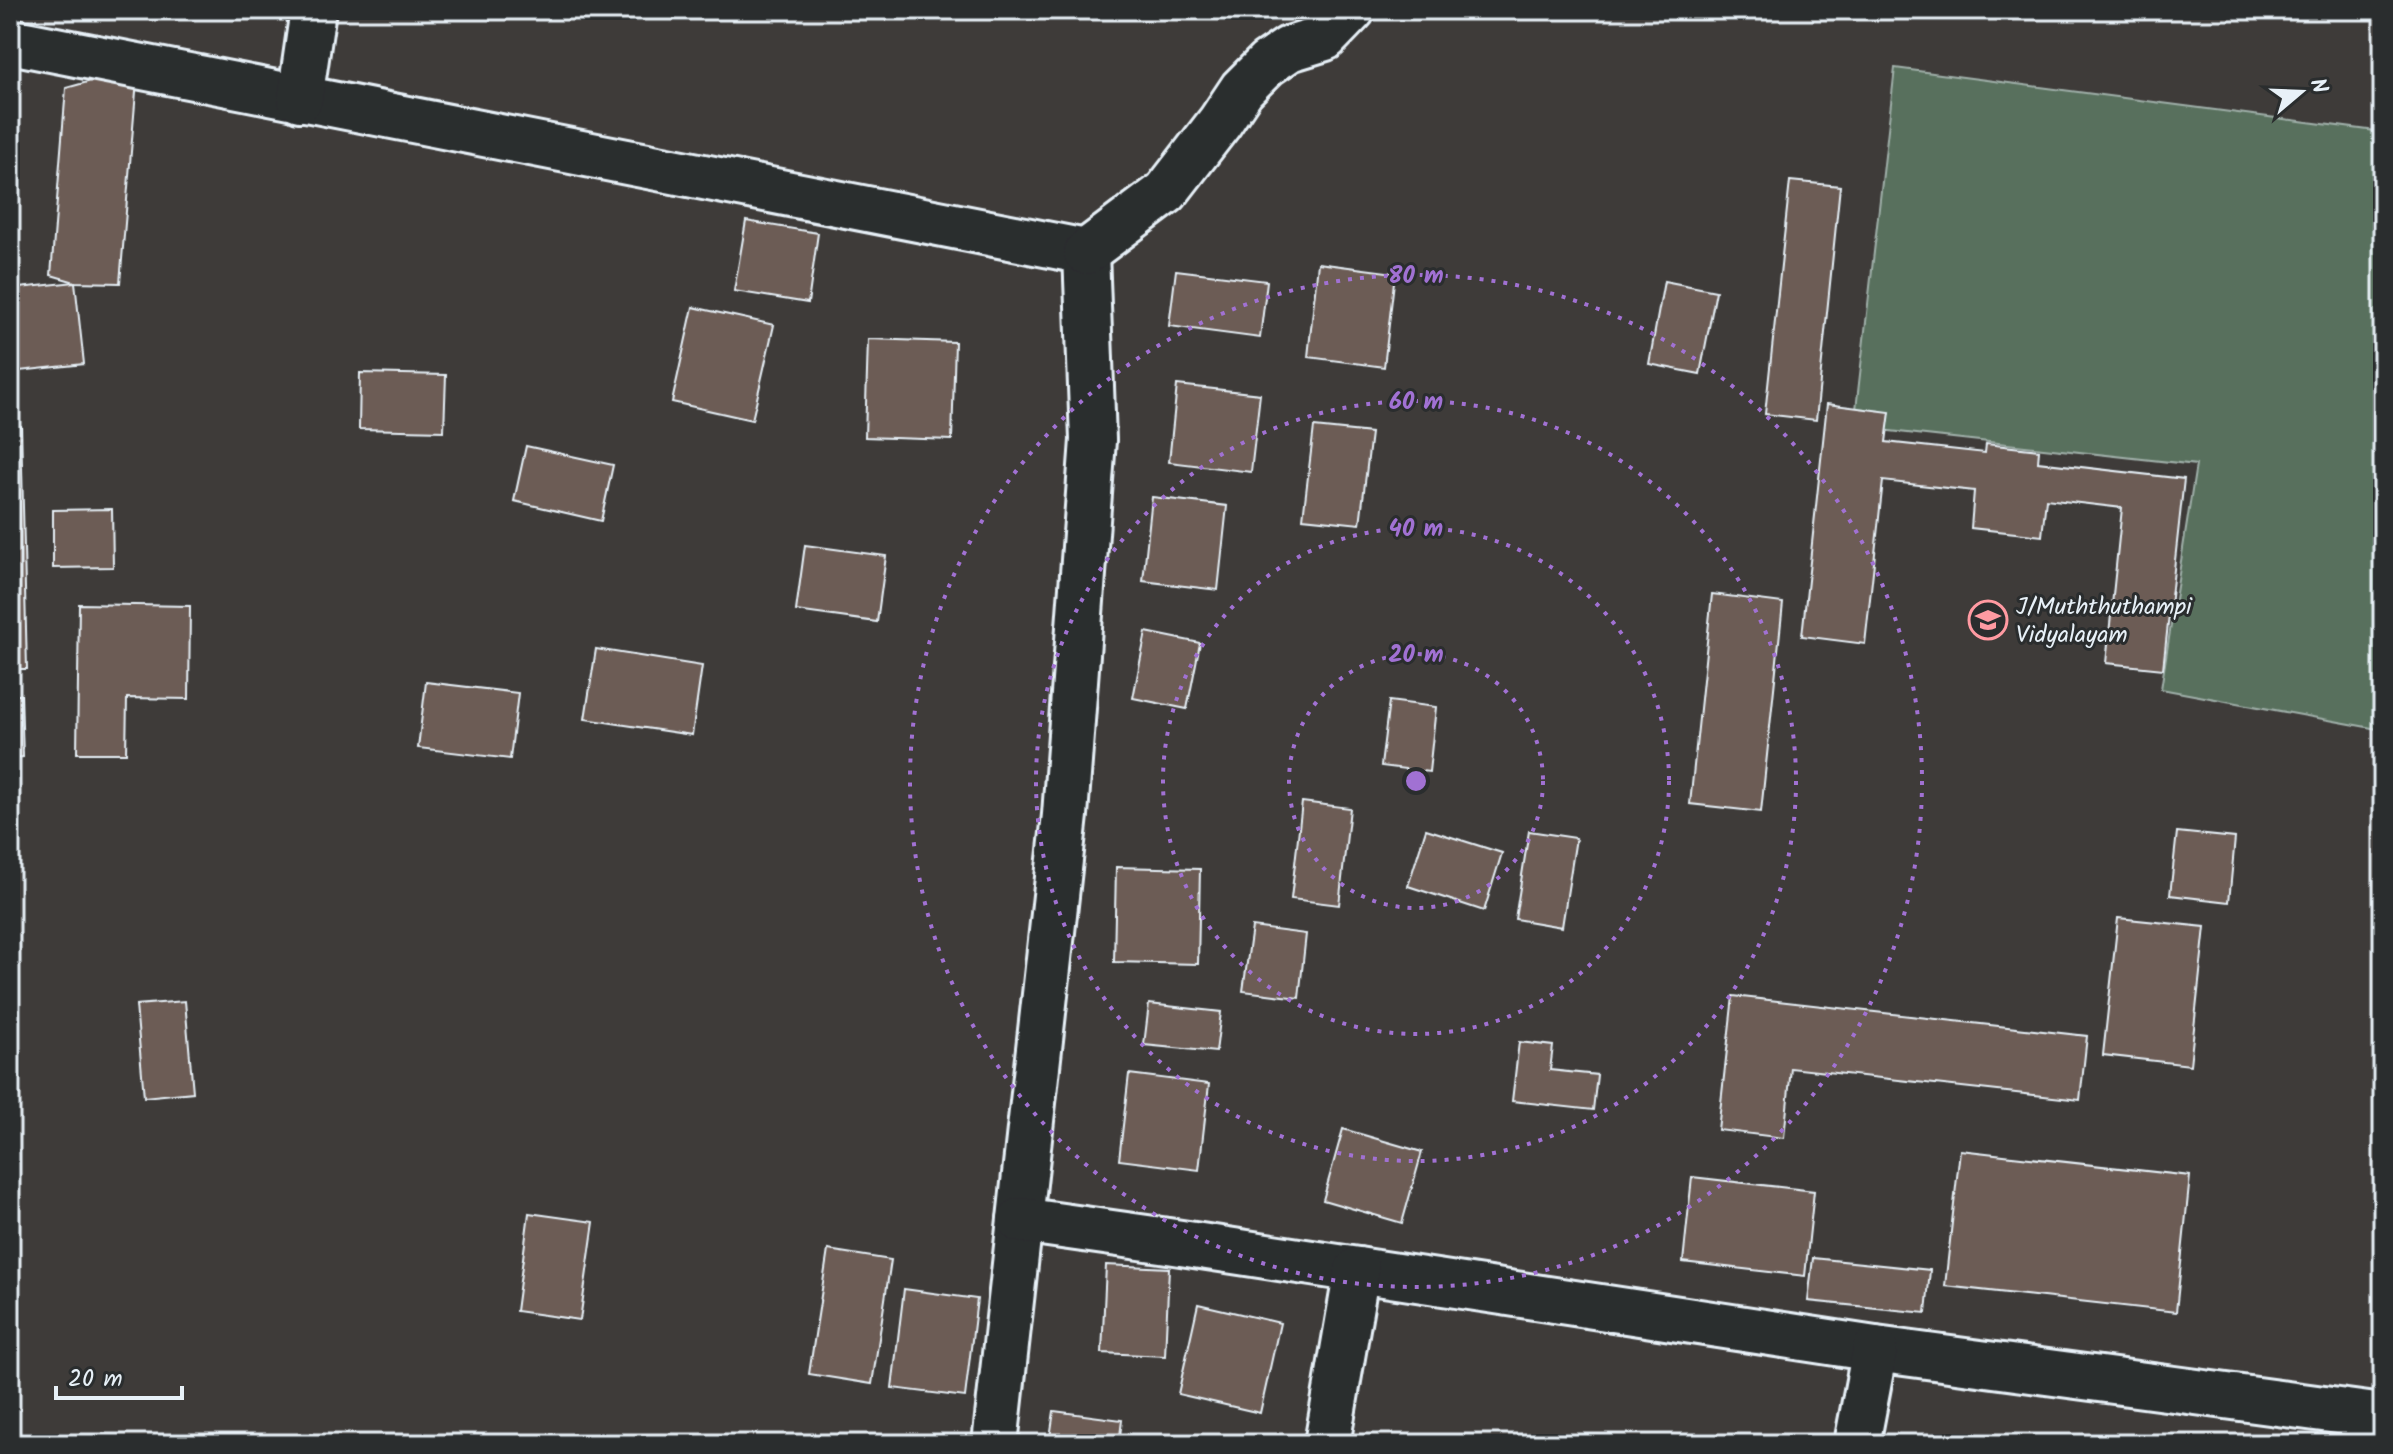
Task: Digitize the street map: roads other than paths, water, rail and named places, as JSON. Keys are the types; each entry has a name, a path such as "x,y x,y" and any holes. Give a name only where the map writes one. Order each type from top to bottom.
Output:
{"street":[{"path":"300,99 313,10"},
{"path":"10,41 1086,252 1166,192 1242,89 1267,64 1289,49 1325,38 1352,10"},
{"path":"995,1444 1065,815 1093,440 1086,252"},
{"path":"1020,1220 1875,1349 2383,1417"},
{"path":"1327,1444 1357,1270"},
{"path":"1857,1444 1875,1349"}],"place":[{"name":"J/Muththuthampi Vidyalayam","path":"1988,620"}]}
